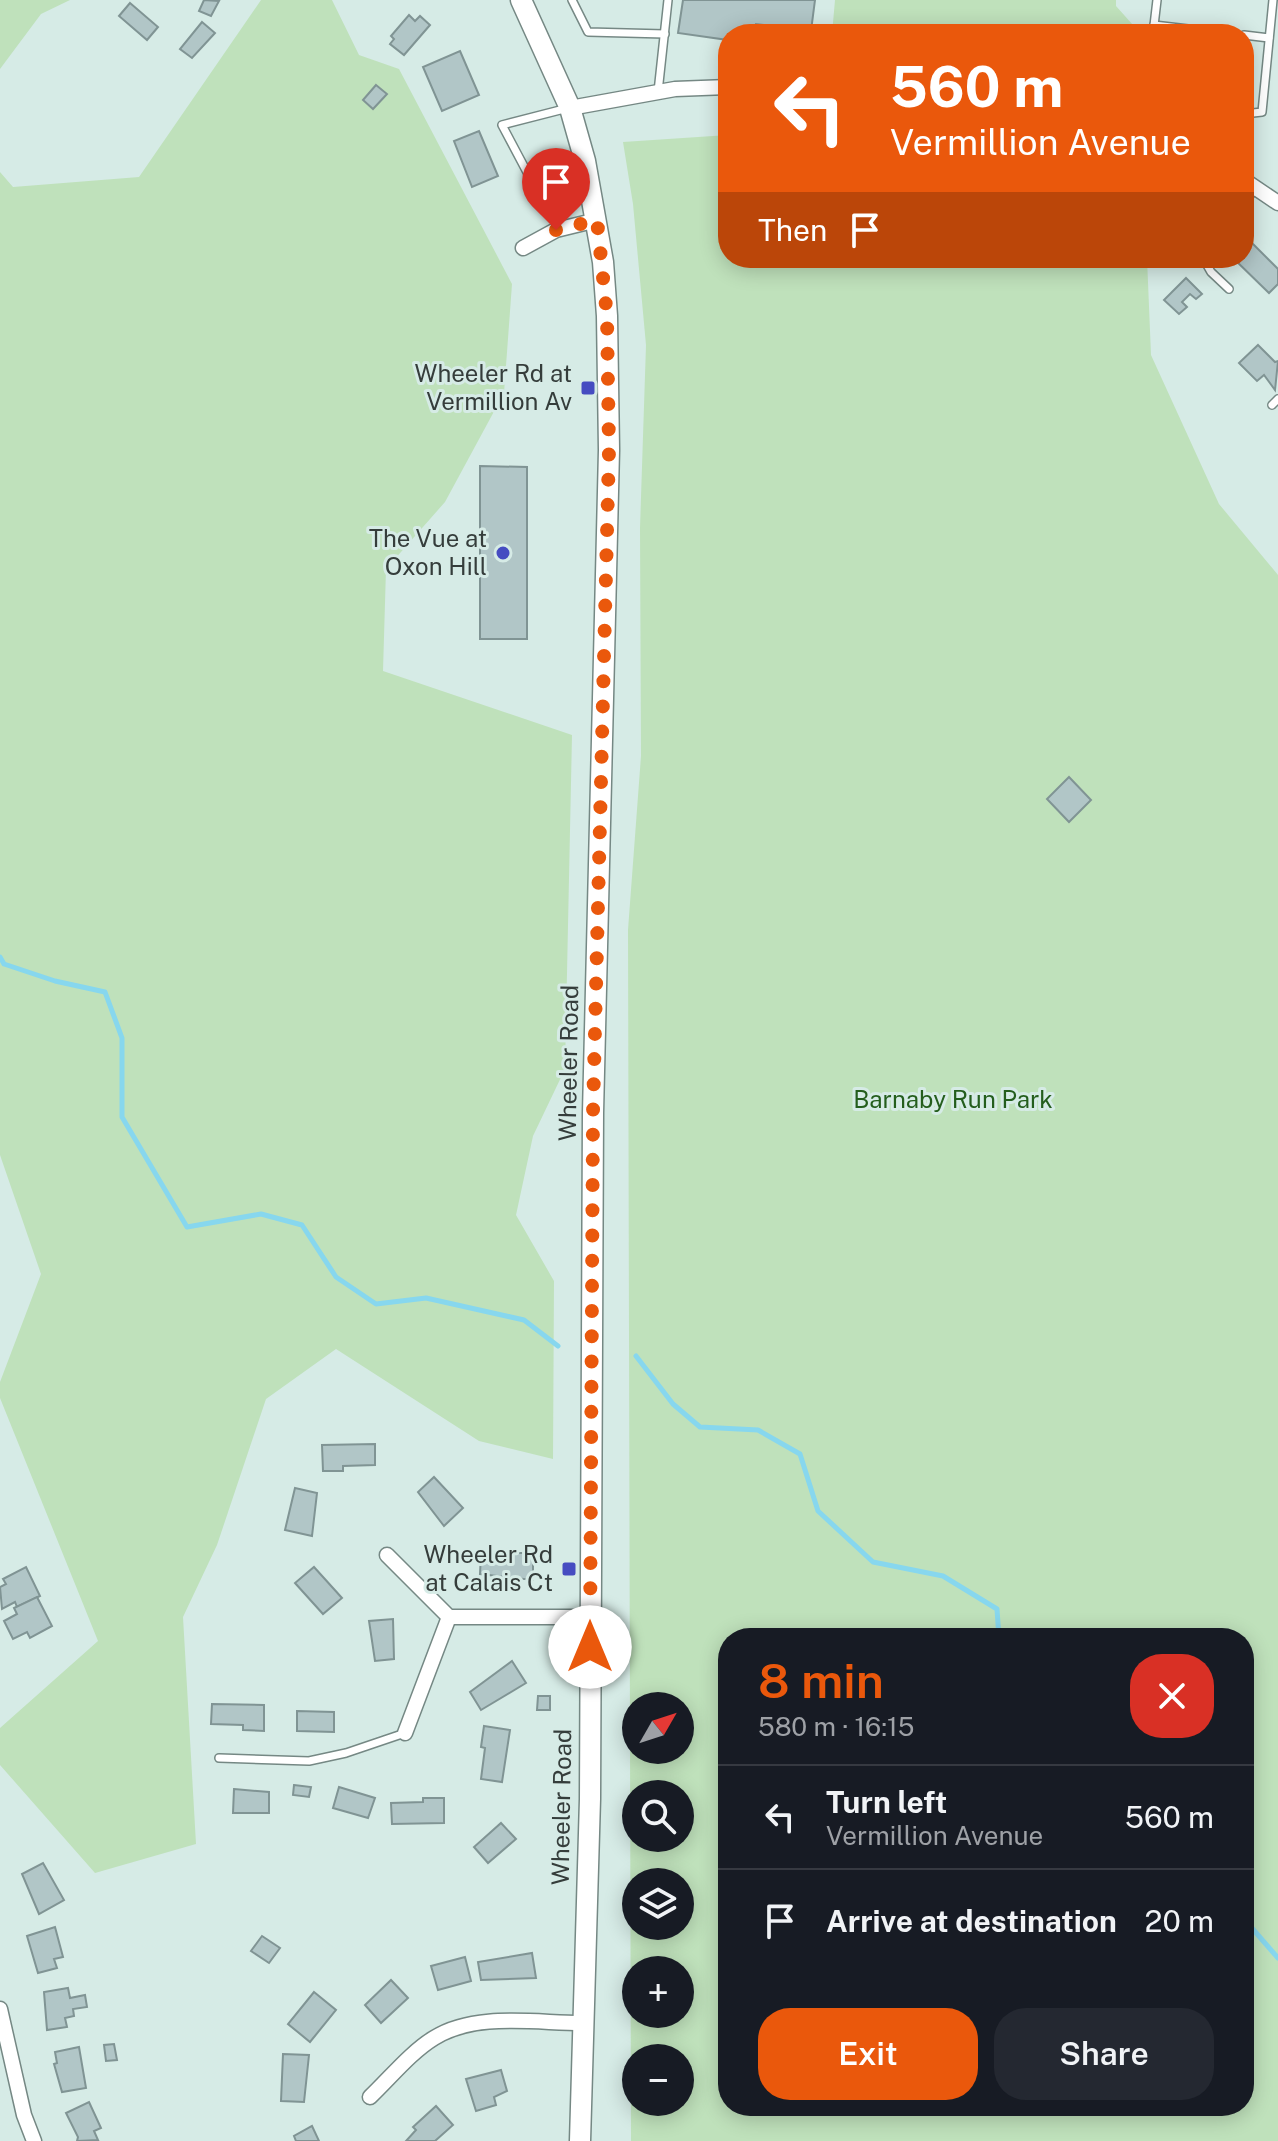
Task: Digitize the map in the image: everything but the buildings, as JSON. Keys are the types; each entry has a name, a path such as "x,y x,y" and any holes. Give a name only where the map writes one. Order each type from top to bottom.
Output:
{"main road":[{"name":"Wheeler Road","path":"521,0 570,108 587,170 597,220 607,316 609,450 593,1113 590,1799 581,2023 580,2141"}],"street":[{"path":"570,108 658,92 718,88"},
{"path":"1254,185 1278,203"},
{"path":"523,248 556,230 597,220"},
{"path":"387,1555 449,1617 590,1617"},
{"path":"405,1733 449,1617"},
{"path":"0,2009 24,2115 34,2141"},
{"path":"370,2097 433,2038 453,2028 495,2023 581,2023"}],"lane":[{"path":"572,0 588,32 665,34"},
{"path":"658,92 668,0"},
{"path":"1155,24 1157,0"},
{"path":"1254,113 1262,112 1273,0"},
{"path":"1254,36 1269,38"},
{"path":"570,108 502,125 528,174 564,168 587,170"},
{"path":"1209,268 1229,289"},
{"path":"219,1758 309,1761 346,1753 405,1733"}],"green space":[{"path":"0,0 70,0 41,14 0,69"},
{"path":"261,0 332,0 359,55 399,69 512,284 504,393 445,502 386,569 383,671 572,735 565,1069 533,1136 516,1215 554,1281 553,1459 479,1441 336,1349 266,1399 217,1545 183,1617 196,1844 95,1873 0,1765 0,1728 98,1641 0,1398 0,1382 41,1274 0,1155 0,172 13,187 139,177"},
{"path":"835,0 1116,0 1116,6 1132,24 833,24"},
{"name":"Barnaby Run Park","path":"718,136 718,268 1147,268 1151,355 1219,504 1278,575 1278,2141 631,2141 631,2116 694,2116 694,2044 631,2044 631,2028 694,2028 694,1956 631,1956 631,1940 694,1940 694,1868 630,1868 630,1852 694,1852 694,1780 630,1780 630,1764 694,1764 694,1692 630,1692 628,930 641,756 640,528 646,345 633,204 623,142"}],"waterway":[{"path":"0,957 4,964 55,981 105,992 122,1038 122,1117 187,1227 261,1214 302,1225 336,1277 376,1304 426,1298 524,1320 558,1346"},
{"path":"636,1356 673,1404 700,1427 758,1430 800,1454 818,1511 873,1562 943,1576 997,1609 998,1628"},
{"path":"1254,1930 1278,1958"}],"place":[{"name":"Wheeler Rd at Vermillion Av","path":"588,388"},
{"name":"The Vue at Oxon Hill","path":"503,553"},
{"name":"Wheeler Rd at Calais Ct","path":"569,1569"}],"route":[{"path":"556,230 597,220 607,316 609,450 593,1113 590,1647"}]}
